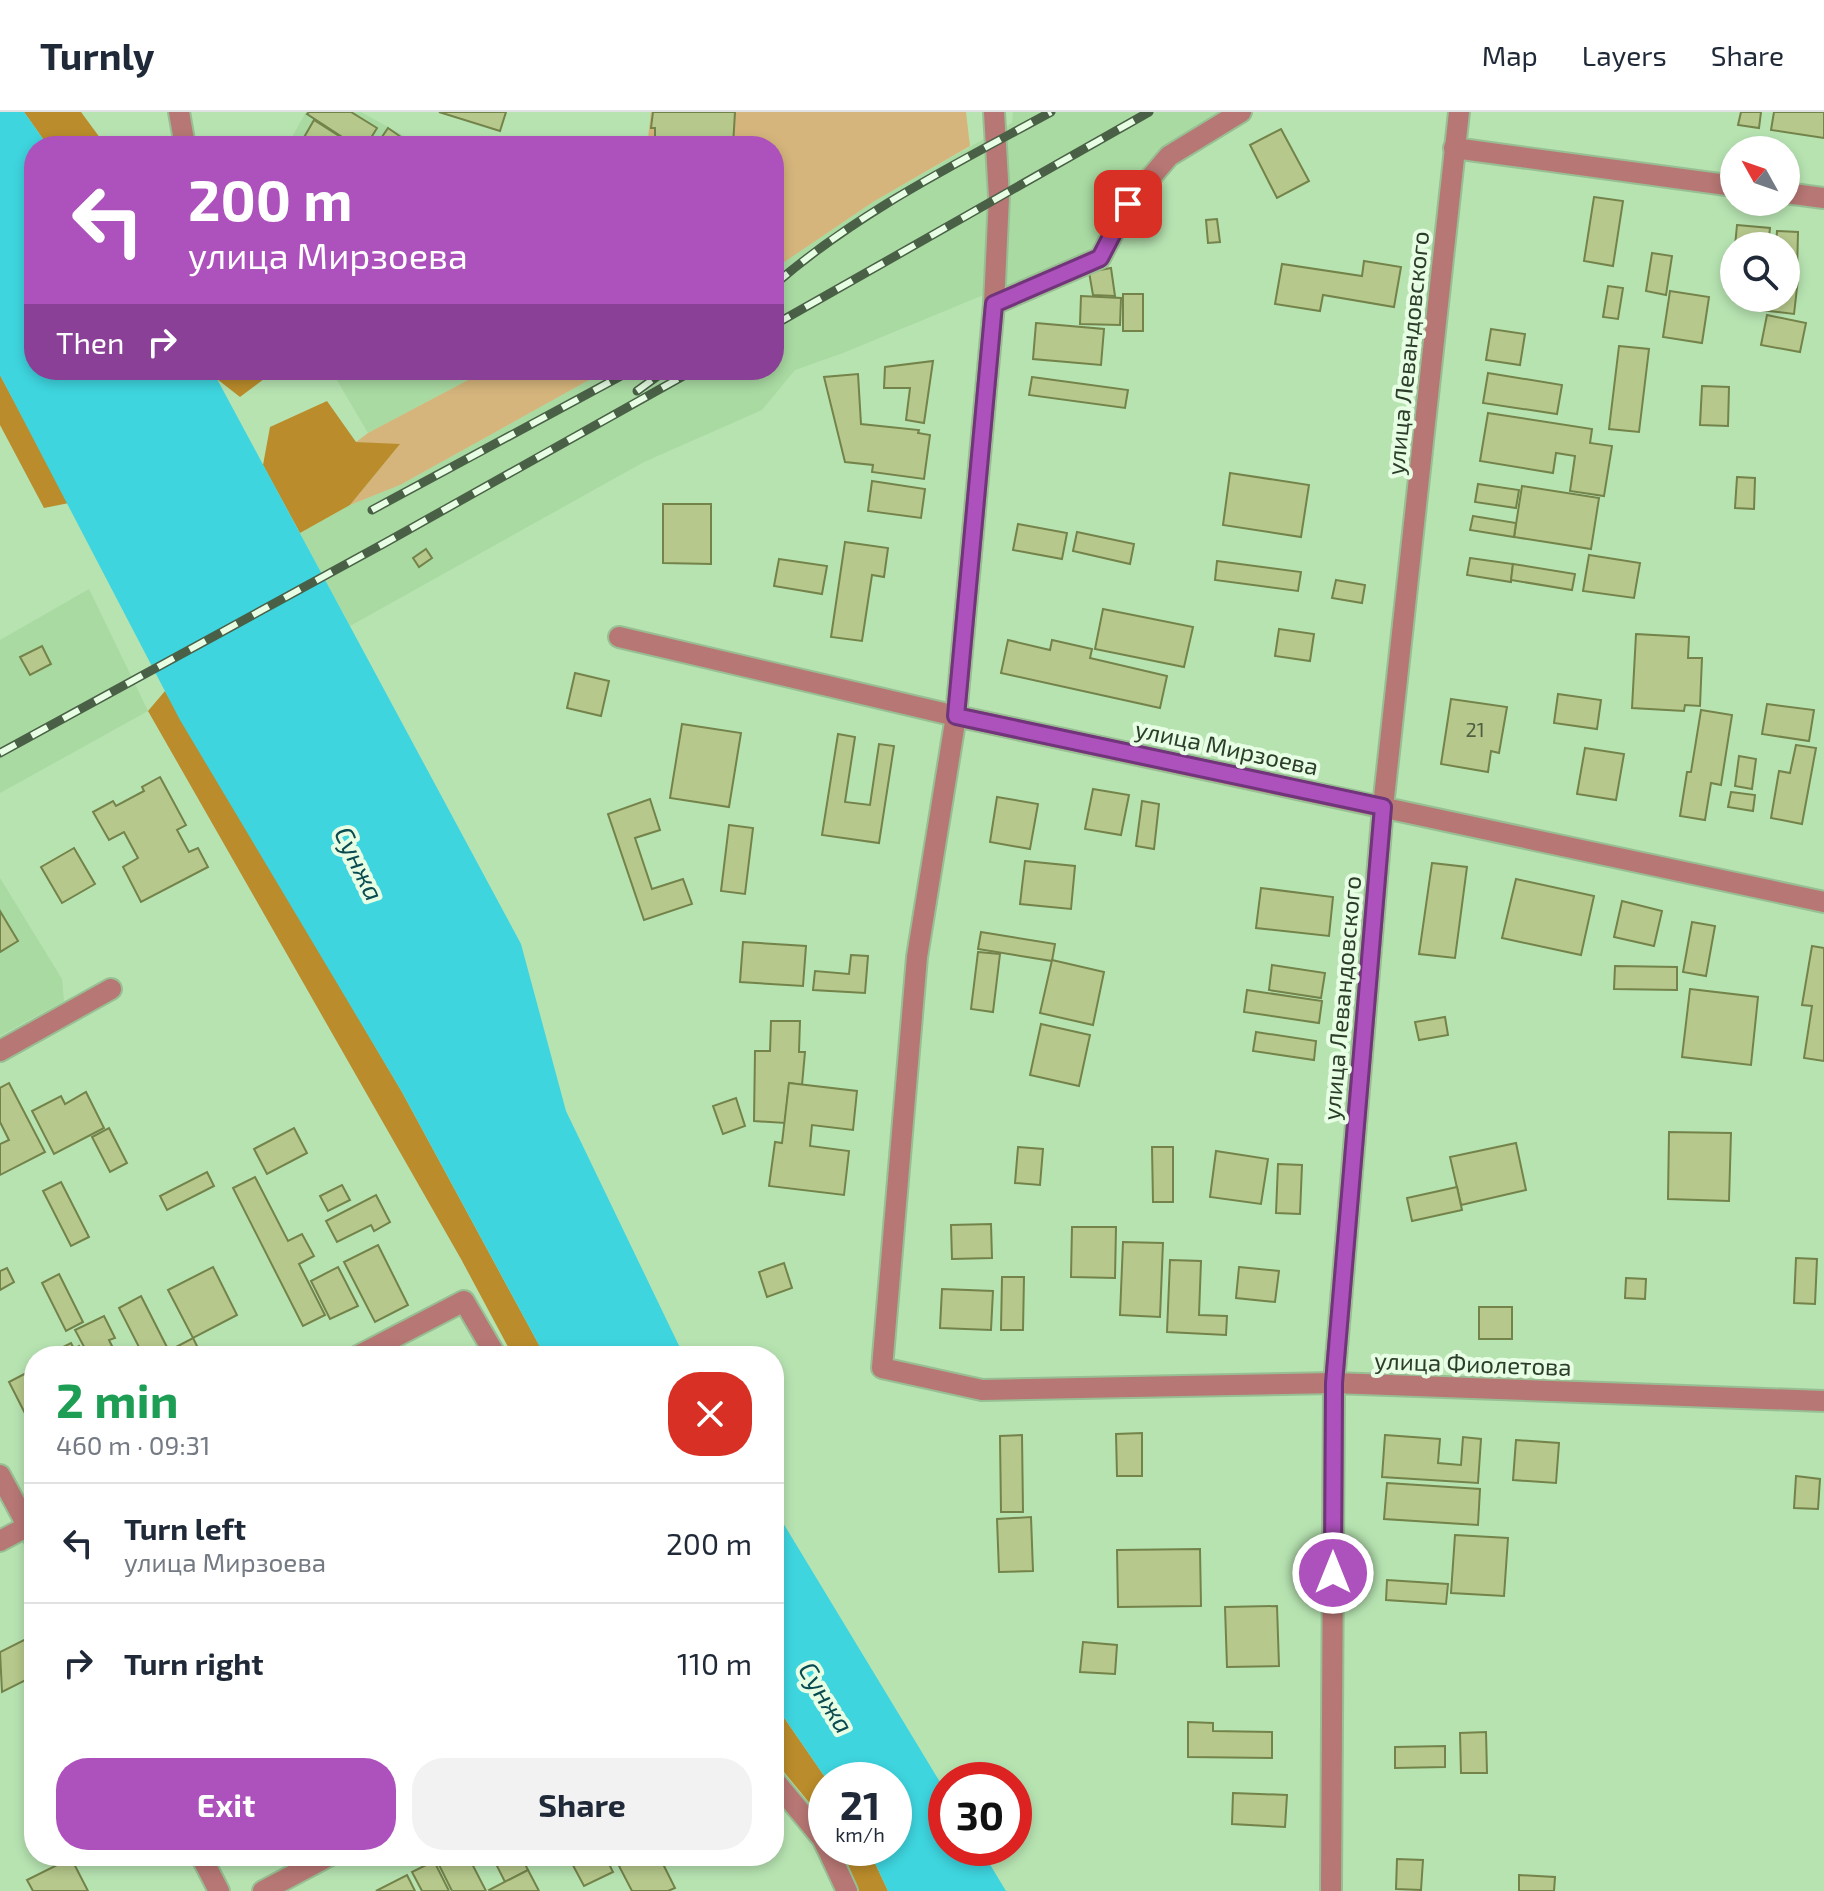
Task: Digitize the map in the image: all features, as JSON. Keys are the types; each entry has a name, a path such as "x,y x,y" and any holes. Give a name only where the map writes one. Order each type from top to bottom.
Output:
{"street":[{"path":"179,112 183,136"},
{"path":"956,716 994,304 999,197 994,112"},
{"path":"994,304 1100,258 1128,204 1169,156 1241,112"},
{"name":"улица Левандовского","path":"1331,1891 1334,1383 1383,807 1459,112"},
{"path":"1454,148 1720,184"},
{"path":"1800,195 1824,198"},
{"name":"улица Мирзоева","path":"619,637 956,716 1824,902"},
{"name":"улица Фиолетова","path":"956,716 917,957 882,1368 982,1390 1334,1383 1824,1401"},
{"path":"0,1051 111,989"},
{"path":"377,1346 464,1301 490,1346"},
{"path":"0,1475 24,1516"},
{"path":"0,1541 24,1532"},
{"path":"784,1792 808,1821"},
{"path":"206,1866 219,1891"},
{"path":"263,1891 310,1866"},
{"path":"836,1866 847,1891"}],"shaded area":[{"path":"24,112 81,112 99,136 41,136"},
{"path":"306,112 361,112 404,136 293,136"},
{"path":"651,112 966,112 970,146 873,202 784,262 784,136 648,136"},
{"path":"1013,112 1225,112 1160,148 1111,210 1090,251 795,370 762,410 644,462 350,626 300,533 350,505 400,485 589,380 784,380 784,262 873,202 1012,123"},
{"path":"0,375 69,503 44,508 0,425"},
{"path":"218,380 263,380 240,397"},
{"path":"337,380 468,380 368,433"},
{"path":"468,380 589,380 400,485 350,505 399,445 356,442"},
{"path":"327,401 356,442 400,444 350,505 300,533 263,465 270,427"},
{"path":"89,589 148,711 0,793 0,640"},
{"path":"165,691 402,1092 540,1346 508,1346 148,711"},
{"path":"0,878 62,979 64,1001 0,1036"},
{"path":"784,1718 815,1762 808,1762 808,1801 784,1772"},
{"path":"849,1866 876,1866 888,1891 859,1891"}],"water":[{"name":"Сунжа","path":"0,112 24,112 41,136 24,136 24,380 218,380 521,944 566,1111 679,1346 540,1346 402,1092 180,720 0,375"},
{"name":"Сунжа","path":"784,1525 928,1762 928,1866 991,1866 1006,1891 888,1891 876,1866 912,1866 912,1762 815,1762 784,1718"}],"building":[{"path":"351,112 377,128 372,136 341,136 307,114"},
{"path":"439,112 506,112 500,131"},
{"path":"653,112 735,112 734,136 655,136 655,128 651,128"},
{"path":"1741,112 1761,112 1759,128 1738,125"},
{"path":"1774,112 1824,112 1824,138 1771,130"},
{"path":"314,120 339,136 305,136"},
{"path":"388,128 400,136 383,136"},
{"path":"1281,129 1309,181 1277,198 1250,145"},
{"path":"1594,197 1623,201 1613,266 1584,261"},
{"path":"1217,219 1220,242 1208,243 1206,220"},
{"path":"1737,225 1770,228 1770,232 1736,232"},
{"path":"1652,253 1672,256 1666,295 1646,291"},
{"path":"1364,261 1401,267 1394,307 1323,295 1320,311 1275,304 1282,264 1362,276"},
{"path":"1111,268 1115,296 1093,295 1089,272"},
{"path":"1608,286 1623,288 1618,319 1603,317"},
{"path":"1670,291 1709,297 1702,343 1663,337"},
{"path":"1123,294 1143,294 1143,331 1123,331"},
{"path":"1081,296 1121,298 1120,325 1080,324"},
{"path":"1767,315 1806,323 1800,352 1761,345"},
{"path":"1036,323 1104,329 1101,365 1033,359"},
{"path":"1491,329 1525,334 1520,365 1486,360"},
{"path":"1619,346 1649,349 1639,432 1609,429"},
{"path":"933,361 924,423 906,420 910,388 884,388 885,367"},
{"path":"1488,373 1562,385 1557,414 1483,403"},
{"path":"858,374 861,424 919,430 918,433 930,435 924,479 872,472 873,465 845,462 824,377"},
{"path":"1032,377 1128,390 1125,408 1029,395"},
{"path":"1702,386 1729,387 1728,426 1700,425"},
{"path":"1488,413 1592,429 1590,443 1612,446 1604,496 1570,491 1575,456 1556,453 1553,473 1480,461"},
{"path":"1230,473 1309,485 1301,537 1223,525"},
{"path":"1737,477 1755,478 1754,509 1735,508"},
{"path":"872,481 925,489 921,518 868,511"},
{"path":"1478,484 1519,490 1516,508 1475,502"},
{"path":"1522,486 1599,498 1591,549 1514,537"},
{"path":"663,504 711,504 711,564 663,563"},
{"path":"1473,516 1516,523 1514,537 1470,530"},
{"path":"1018,524 1067,533 1062,559 1013,550"},
{"path":"1077,532 1134,544 1130,564 1073,551"},
{"path":"845,542 888,548 884,577 872,575 862,641 831,637"},
{"path":"426,549 432,558 419,567 413,558"},
{"path":"1589,555 1640,563 1634,598 1583,591"},
{"path":"1470,558 1513,564 1511,582 1467,575"},
{"path":"779,559 827,566 822,594 774,586"},
{"path":"1217,561 1301,572 1298,591 1215,580"},
{"path":"1513,564 1575,574 1572,590 1511,580"},
{"path":"1336,580 1365,585 1362,603 1332,598"},
{"path":"1103,609 1193,627 1184,667 1095,649"},
{"path":"1279,629 1314,634 1310,661 1275,656"},
{"path":"1636,634 1689,637 1688,658 1702,658 1700,706 1685,705 1684,711 1632,708"},
{"path":"1008,640 1050,650 1052,640 1092,649 1090,658 1167,676 1160,708 1001,673"},
{"path":"42,646 51,664 30,675 20,657"},
{"path":"575,673 609,681 601,716 567,708"},
{"path":"1558,694 1601,700 1597,729 1554,723"},
{"path":"1451,699 1507,707 1499,753 1491,751 1488,772 1441,764"},
{"path":"1767,704 1814,710 1809,741 1762,734"},
{"path":"1701,710 1732,715 1721,785 1711,783 1705,820 1680,816"},
{"path":"682,724 741,733 729,807 670,798"},
{"path":"838,734 855,737 845,802 870,805 879,744 894,746 879,843 822,835"},
{"path":"1796,745 1816,748 1802,824 1771,818 1779,771 1790,773"},
{"path":"1585,748 1624,754 1616,800 1577,794"},
{"path":"1739,756 1756,759 1752,789 1735,786"},
{"path":"160,777 186,825 177,830 189,852 198,848 208,867 141,902 123,867 138,858 124,832 109,840 93,812 113,801 116,806 144,791 142,787"},
{"path":"1093,789 1129,795 1121,835 1085,829"},
{"path":"1731,792 1755,795 1753,811 1728,807"},
{"path":"997,797 1038,804 1030,849 990,842"},
{"path":"650,799 660,830 635,838 652,889 683,879 692,904 644,920 608,814"},
{"path":"1142,801 1159,804 1154,849 1136,846"},
{"path":"729,825 753,828 745,894 721,891"},
{"path":"74,848 95,884 62,903 41,867"},
{"path":"1025,861 1075,866 1071,909 1020,904"},
{"path":"1432,863 1467,867 1455,958 1419,954"},
{"path":"1516,879 1594,896 1581,955 1502,938"},
{"path":"1261,888 1333,897 1329,936 1256,928"},
{"path":"1622,901 1662,911 1654,946 1614,937"},
{"path":"0,911 18,941 0,952"},
{"path":"1692,922 1715,926 1706,976 1683,972"},
{"path":"981,932 1055,944 1052,961 978,949"},
{"path":"743,942 806,946 803,986 740,982"},
{"path":"1812,946 1824,948 1824,1061 1804,1058 1812,1006 1802,1005"},
{"path":"978,952 1000,954 993,1012 971,1009"},
{"path":"851,955 868,956 865,993 813,990 815,971 849,974"},
{"path":"1052,960 1104,972 1093,1025 1040,1013"},
{"path":"1272,965 1325,973 1321,998 1269,990"},
{"path":"1615,966 1677,967 1677,990 1614,989"},
{"path":"1690,989 1758,997 1751,1065 1682,1057"},
{"path":"1247,990 1322,1001 1319,1023 1244,1012"},
{"path":"1445,1017 1448,1035 1419,1040 1415,1022"},
{"path":"771,1021 800,1021 799,1052 805,1052 802,1085 789,1083 785,1123 754,1121 755,1051 770,1051"},
{"path":"1041,1024 1090,1035 1079,1086 1030,1075"},
{"path":"1256,1032 1316,1041 1314,1060 1253,1051"},
{"path":"9,1083 45,1152 0,1175 0,1144 9,1140 0,1122 0,1088"},
{"path":"789,1083 857,1091 853,1130 812,1125 810,1146 849,1151 844,1195 769,1186 775,1142 782,1143"},
{"path":"86,1092 104,1128 54,1154 32,1111 61,1096 65,1104"},
{"path":"736,1098 745,1126 723,1134 713,1106"},
{"path":"109,1128 127,1163 110,1172 92,1137"},
{"path":"294,1128 307,1153 267,1174 254,1149"},
{"path":"1669,1132 1731,1133 1729,1201 1668,1199"},
{"path":"1516,1143 1526,1190 1461,1205 1450,1157"},
{"path":"1018,1147 1043,1149 1040,1185 1015,1183"},
{"path":"1152,1147 1173,1147 1173,1202 1153,1202"},
{"path":"1216,1151 1268,1159 1261,1204 1210,1197"},
{"path":"1278,1164 1302,1165 1300,1214 1276,1213"},
{"path":"207,1172 214,1186 167,1210 160,1196"},
{"path":"255,1177 288,1241 302,1234 314,1256 299,1264 325,1315 303,1326 233,1188"},
{"path":"61,1182 89,1237 71,1246 43,1191"},
{"path":"342,1185 350,1200 328,1211 320,1196"},
{"path":"1457,1187 1462,1210 1412,1221 1407,1198"},
{"path":"376,1195 390,1222 374,1231 371,1225 337,1242 326,1221"},
{"path":"991,1224 992,1258 952,1259 951,1225"},
{"path":"1072,1227 1116,1227 1115,1278 1071,1277"},
{"path":"1123,1242 1163,1243 1160,1317 1120,1315"},
{"path":"378,1245 408,1305 375,1322 344,1262"},
{"path":"1796,1258 1817,1259 1815,1304 1794,1303"},
{"path":"1170,1260 1201,1261 1199,1315 1227,1316 1226,1335 1167,1332"},
{"path":"784,1263 792,1288 767,1297 759,1272"},
{"path":"213,1267 237,1315 193,1338 168,1290"},
{"path":"338,1267 358,1306 330,1319 311,1281"},
{"path":"1239,1267 1279,1271 1275,1302 1236,1298"},
{"path":"7,1268 14,1282 0,1290 0,1271"},
{"path":"59,1274 83,1322 66,1331 42,1283"},
{"path":"1002,1277 1024,1277 1023,1330 1001,1330"},
{"path":"1626,1278 1646,1279 1645,1299 1625,1298"},
{"path":"942,1289 993,1291 991,1330 940,1328"},
{"path":"141,1296 166,1346 138,1346 119,1308"},
{"path":"1479,1307 1512,1307 1512,1339 1479,1339"},
{"path":"104,1316 115,1338 109,1340 112,1346 84,1346 75,1330"},
{"path":"193,1338 197,1346 178,1346"},
{"path":"24,1374 24,1411 9,1382"},
{"path":"1142,1433 1142,1476 1117,1476 1116,1434"},
{"path":"1022,1435 1023,1512 1001,1512 1000,1436"},
{"path":"1385,1435 1440,1439 1438,1463 1461,1465 1463,1437 1481,1439 1478,1483 1382,1477"},
{"path":"1516,1440 1559,1443 1556,1483 1513,1480"},
{"path":"1796,1476 1820,1479 1818,1509 1794,1508"},
{"path":"1387,1483 1480,1489 1478,1525 1384,1519"},
{"path":"1031,1517 1033,1571 999,1572 997,1519"},
{"path":"1455,1535 1508,1538 1504,1596 1451,1593"},
{"path":"1200,1549 1201,1606 1118,1607 1117,1550"},
{"path":"1387,1580 1448,1584 1446,1604 1386,1600"},
{"path":"1277,1606 1279,1666 1227,1667 1225,1607"},
{"path":"24,1640 24,1681 2,1692 0,1652"},
{"path":"1083,1642 1117,1645 1115,1674 1080,1672"},
{"path":"1188,1722 1213,1723 1213,1731 1272,1732 1272,1758 1188,1757"},
{"path":"1486,1732 1487,1773 1461,1773 1460,1733"},
{"path":"1445,1746 1445,1767 1395,1768 1395,1747"},
{"path":"1233,1793 1287,1795 1285,1827 1232,1824"},
{"path":"1397,1859 1423,1860 1421,1890 1396,1889"},
{"path":"55,1866 75,1866 88,1891 33,1891 27,1880"},
{"path":"424,1866 436,1866 449,1891 422,1891 412,1872"},
{"path":"440,1866 473,1866 486,1891 452,1891"},
{"path":"497,1866 526,1866 528,1870 505,1882"},
{"path":"573,1866 610,1866 613,1872 584,1886"},
{"path":"619,1866 664,1866 675,1888 668,1891 632,1891"},
{"path":"528,1870 539,1891 489,1890"},
{"path":"407,1875 415,1891 376,1891"},
{"path":"1519,1875 1555,1877 1554,1891 1519,1891"}],"railway":[{"path":"784,277 873,212 1051,112"},
{"path":"784,319 1149,112"},
{"path":"372,510 613,380"},
{"path":"637,391 652,380"},
{"path":"0,753 676,380"}],"route":[{"path":"1128,204 1100,258 994,304 956,716 1383,807 1334,1383 1333,1573"}]}
